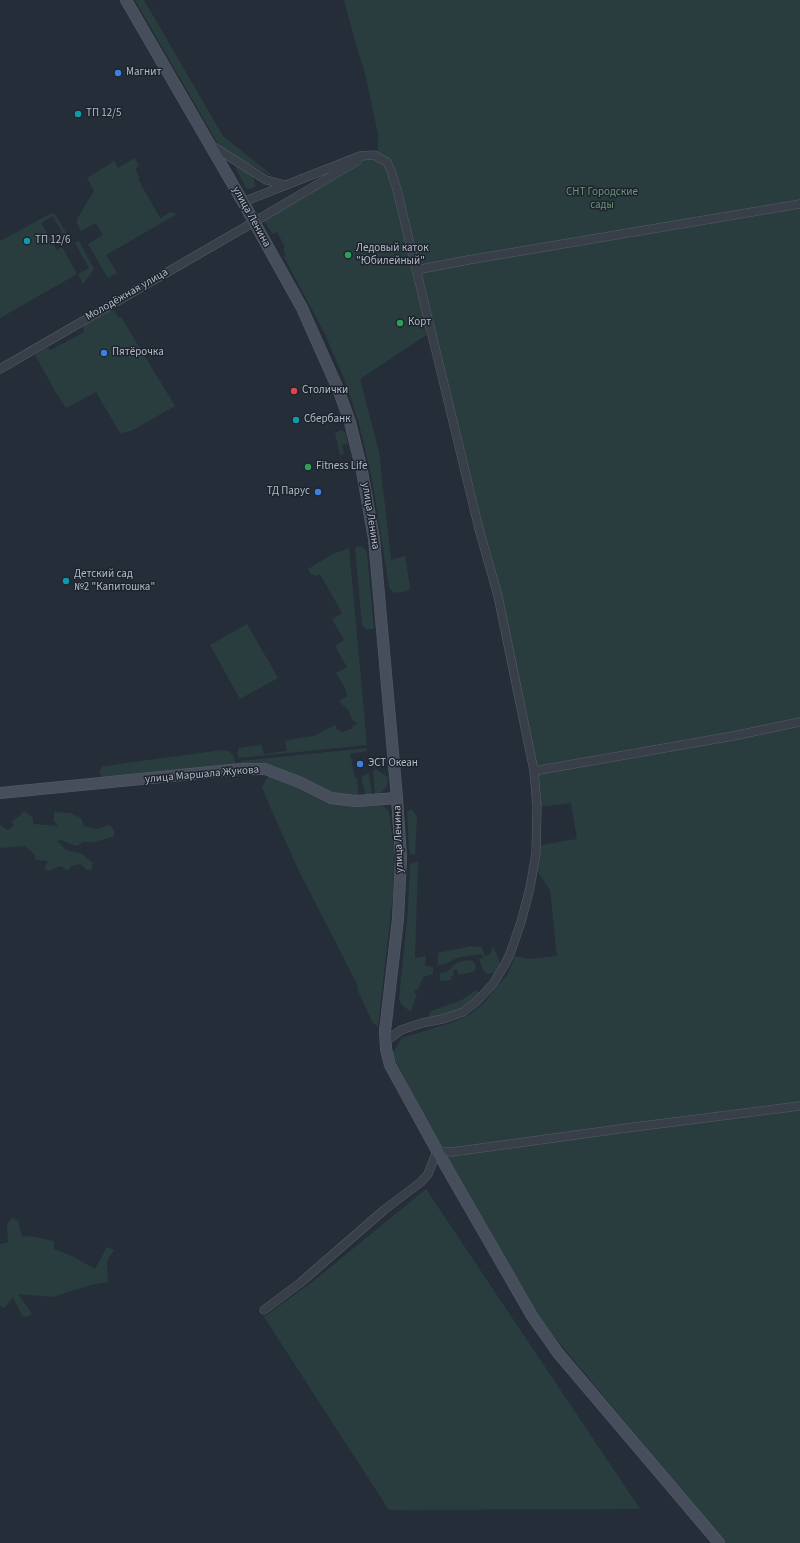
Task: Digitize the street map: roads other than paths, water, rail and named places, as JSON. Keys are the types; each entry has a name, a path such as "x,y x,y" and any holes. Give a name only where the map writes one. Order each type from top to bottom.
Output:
{"main road":[{"name":"улица Ленина","path":"126,0 243,202 302,308 325,357 350,422 362,471 374,540 397,798 401,875 398,919 385,1031 387,1056 393,1071 437,1151 532,1316 558,1353 719,1543"},
{"name":"улица Маршала Жукова","path":"0,793 242,769 265,769 299,782 331,798 356,801 397,798"}],"street":[{"path":"208,143 266,180 285,185"},
{"name":"Молодёжная улица","path":"0,369 368,155"},
{"path":"243,202 360,156 374,155 387,162 398,190 477,521 498,596 534,771 537,807 536,853 530,888 510,954 504,966 493,984 477,1002 463,1012 401,1030 386,1041"},
{"path":"416,270 800,204"},
{"path":"534,771 733,736 800,722"},
{"path":"264,1310 300,1283 378,1216 421,1182 428,1174 437,1151 452,1152 800,1106"}],"place":[{"name":"Магнит","path":"118,73"},
{"name":"ТП 12/5","path":"78,114"},
{"name":"ТП 12/6","path":"27,241"},
{"name":"Ледовый каток \"Юбилейный\"","path":"348,255"},
{"name":"Корт","path":"400,323"},
{"name":"Пятёрочка","path":"104,353"},
{"name":"Столички","path":"294,391"},
{"name":"Сбербанк","path":"296,420"},
{"name":"Fitness Life","path":"308,467"},
{"name":"ТД Парус","path":"318,492"},
{"name":"Детский сад №2 \"Капитошка\"","path":"66,581"},
{"name":"ЭСТ Океан","path":"360,764"}],"park label":[{"name":"СНТ Городские сады","path":"602,199"}]}
